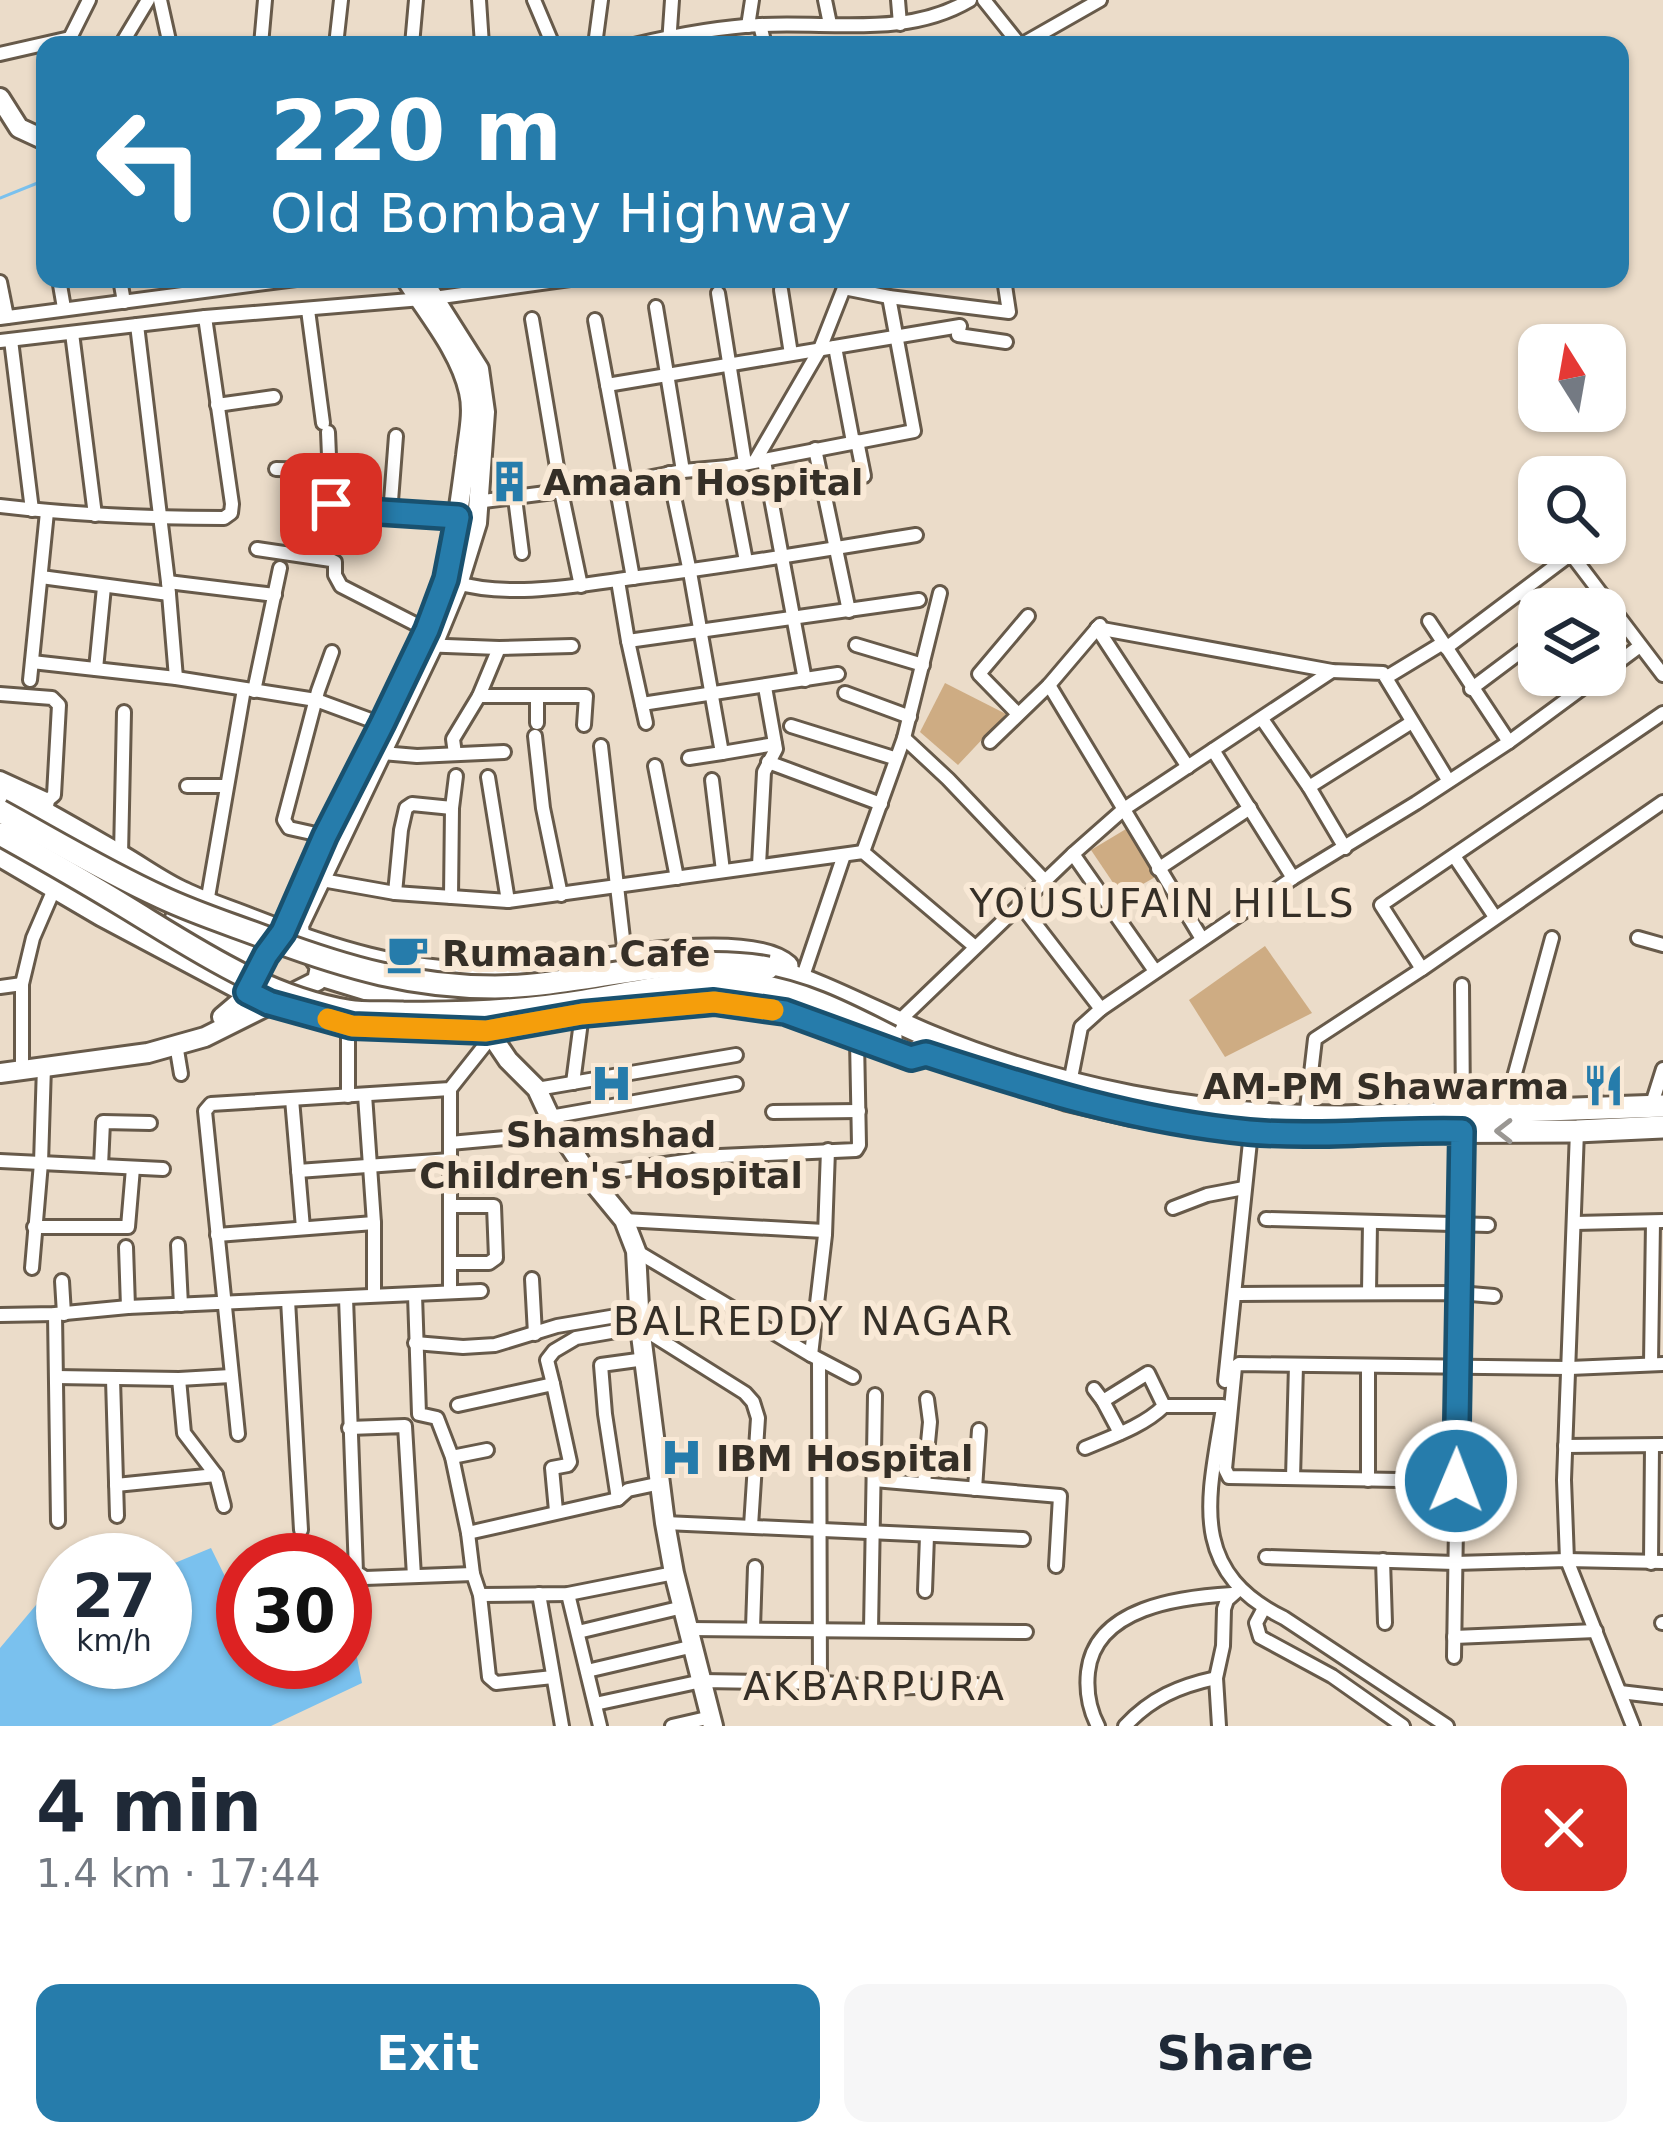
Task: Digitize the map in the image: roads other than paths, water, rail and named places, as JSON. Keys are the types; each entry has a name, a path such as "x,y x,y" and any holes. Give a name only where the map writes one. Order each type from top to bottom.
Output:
{"main road":[{"path":"9,796 47,806 183,893 322,947 374,961 475,973 684,951 754,952 775,956 798,978"},
{"path":"9,796 168,900 389,978 498,987 704,964 768,968 798,978 895,1029 926,1054 1066,1099 1134,1115 1251,1132 1462,1121 1505,1110 1657,1106"},
{"path":"0,834 208,958 292,994 344,1010 476,1014 665,985 752,984 1070,1083 1194,1107 1576,1131 1663,1127"},
{"path":"0,854 269,1003 352,1026 489,1034 582,1014 714,1002 785,1012 911,1058 926,1054"},
{"path":"165,948 183,893"}],"street":[{"path":"71,36 89,0"},
{"path":"127,36 148,0"},
{"path":"160,0 168,36"},
{"path":"262,36 265,0"},
{"path":"337,36 341,0"},
{"path":"413,36 416,0"},
{"path":"479,0 481,36"},
{"path":"534,0 549,36"},
{"path":"597,36 601,0"},
{"path":"669,36 672,0"},
{"path":"741,36 752,0"},
{"path":"825,0 830,24"},
{"path":"898,0 900,24"},
{"path":"717,36 747,26 900,24 930,18 970,0"},
{"path":"1009,0 988,6 1013,36"},
{"path":"1037,36 1100,0"},
{"path":"747,26 756,36"},
{"path":"0,54 36,48"},
{"path":"0,98 19,128 36,136"},
{"path":"0,282 4,317 210,288"},
{"path":"61,288 64,308"},
{"path":"122,288 124,302"},
{"path":"176,288 177,295"},
{"path":"30,680 41,577 40,511 5,340 308,310 470,288"},
{"path":"755,462 820,349 844,288 1009,312 1005,288"},
{"path":"781,290 791,354"},
{"path":"291,935 325,836 388,726 477,524 485,412 478,369 425,292"},
{"path":"425,292 469,388 472,408 452,582"},
{"path":"718,293 728,365 783,555 805,680"},
{"path":"476,502 728,467 914,431 890,297"},
{"path":"656,307 690,572 722,753"},
{"path":"308,310 334,509 458,517"},
{"path":"0,506 160,518 224,518 231,513 205,317"},
{"path":"532,319 581,586"},
{"path":"596,320 620,483 628,641 646,723"},
{"path":"136,325 176,678"},
{"path":"607,385 961,326 958,335 1006,342"},
{"path":"72,333 95,515"},
{"path":"836,347 864,476"},
{"path":"218,405 274,398"},
{"path":"390,514 396,436"},
{"path":"815,449 849,610"},
{"path":"728,467 746,561"},
{"path":"276,469 329,470"},
{"path":"515,499 522,553"},
{"path":"452,582 508,589 581,586 916,535"},
{"path":"257,549 335,562 341,586 426,641 500,648 572,646"},
{"path":"1526,588 1551,564"},
{"path":"1578,564 1663,675"},
{"path":"207,903 226,786 280,568"},
{"path":"41,577 104,586 274,595"},
{"path":"96,669 104,586"},
{"path":"863,852 904,738 940,593"},
{"path":"1387,677 1444,646 1518,595"},
{"path":"628,641 919,600"},
{"path":"1018,714 979,674 1028,616"},
{"path":"1429,621 1508,742"},
{"path":"990,742 1049,685 1099,626"},
{"path":"1099,626 1332,671 1378,672 1387,677 1448,780"},
{"path":"1099,626 1188,767"},
{"path":"856,645 923,665"},
{"path":"1626,656 1640,646"},
{"path":"455,754 454,739 500,648"},
{"path":"325,836 289,828 284,820 332,652"},
{"path":"1471,689 1518,654"},
{"path":"32,662 316,700 388,726"},
{"path":"895,1029 974,946 1124,809 1332,671"},
{"path":"642,704 838,674"},
{"path":"1049,685 1202,939"},
{"path":"759,865 764,772 776,754 765,687"},
{"path":"845,693 910,717"},
{"path":"0,694 52,698 59,705 54,795 47,806"},
{"path":"478,696 586,696 584,725"},
{"path":"538,696 543,808 561,895"},
{"path":"1070,1083 1081,1027 1101,1009 1293,878 1508,742 1564,696"},
{"path":"121,856 124,712"},
{"path":"1422,969 1382,905 1663,712"},
{"path":"1262,718 1345,848"},
{"path":"1309,787 1412,722"},
{"path":"185,1041 236,1008 262,961 299,925 382,753 388,726"},
{"path":"791,726 895,758"},
{"path":"904,738 1045,881"},
{"path":"689,758 775,744"},
{"path":"601,746 625,956"},
{"path":"1213,750 1293,878"},
{"path":"382,753 504,752"},
{"path":"768,762 881,804"},
{"path":"655,766 677,878"},
{"path":"451,897 456,776"},
{"path":"488,777 508,901"},
{"path":"0,778 9,796"},
{"path":"712,780 723,871"},
{"path":"187,786 226,786"},
{"path":"1306,1117 1315,1039 1663,802"},
{"path":"395,893 406,808 412,804 452,808"},
{"path":"1158,869 1250,808"},
{"path":"322,880 395,893 508,901 863,852 974,946"},
{"path":"1073,854 1155,971"},
{"path":"798,978 844,855"},
{"path":"1454,856 1495,917"},
{"path":"22,1069 22,984 32,938 52,894"},
{"path":"1020,904 1101,1009"},
{"path":"175,918 262,961"},
{"path":"0,1073 148,1053 205,1036 317,981 317,960 291,935"},
{"path":"1505,1110 1552,938"},
{"path":"1638,938 1663,945"},
{"path":"475,973 473,1001 489,1034 537,1089 550,1117 624,1220 636,1251 664,1522 712,1721 672,1726"},
{"path":"319,976 368,991 473,1001"},
{"path":"0,987 22,984"},
{"path":"1454,1657 1462,985"},
{"path":"574,1084 582,1014"},
{"path":"348,1096 352,1026"},
{"path":"450,1292 450,1089 489,1034"},
{"path":"590,1174 720,1156 857,1148 857,1040"},
{"path":"181,1074 185,1041"},
{"path":"537,1089 736,1055"},
{"path":"32,1268 44,1066"},
{"path":"1657,1106 1663,1070"},
{"path":"550,1117 736,1084"},
{"path":"238,1434 208,1106 450,1089"},
{"path":"365,1095 374,1295"},
{"path":"292,1100 303,1228"},
{"path":"773,1112 859,1111"},
{"path":"101,1166 103,1122 150,1123"},
{"path":"1576,1131 1565,1446 1567,1560 1634,1726"},
{"path":"1251,1132 1208,1520 1219,1557 1237,1591 1447,1726"},
{"path":"450,1144 506,1138"},
{"path":"820,1683 815,1358 828,1150"},
{"path":"298,1171 450,1160"},
{"path":"0,1161 163,1169"},
{"path":"34,1227 128,1227 133,1168"},
{"path":"1173,1208 1244,1188"},
{"path":"450,1207 494,1206 496,1258 489,1263 450,1263"},
{"path":"1267,1219 1488,1226"},
{"path":"624,1220 824,1232"},
{"path":"1456,1481 1229,1477 1225,1469 1235,1367 1657,1364 1658,1221 1575,1223"},
{"path":"1369,1293 1370,1222"},
{"path":"217,1235 374,1223"},
{"path":"178,1245 181,1305"},
{"path":"126,1246 128,1307"},
{"path":"636,1251 854,1377"},
{"path":"532,1280 535,1334"},
{"path":"58,1521 56,1377 62,1281"},
{"path":"0,1315 481,1291"},
{"path":"415,1294 418,1414 437,1418 452,1457 480,1594 490,1680 553,1677"},
{"path":"1238,1294 1494,1296"},
{"path":"346,1298 356,1572 365,1578 473,1574"},
{"path":"289,1300 301,1530"},
{"path":"556,1511 552,1468 571,1464 547,1360 566,1342 640,1319"},
{"path":"415,1343 496,1345 557,1326 640,1319 753,1402 758,1418 752,1526"},
{"path":"618,1498 601,1364 645,1359"},
{"path":"1293,1478 1296,1365"},
{"path":"1368,1480 1369,1366"},
{"path":"1103,1401 1148,1373 1164,1406"},
{"path":"56,1377 231,1376"},
{"path":"113,1378 117,1516"},
{"path":"179,1379 184,1432 216,1475 224,1506"},
{"path":"458,1406 553,1384"},
{"path":"1094,1388 1120,1433"},
{"path":"871,1630 875,1395"},
{"path":"924,1484 930,1422 926,1399"},
{"path":"1085,1448 1164,1406 1223,1406"},
{"path":"349,1428 406,1426 414,1576"},
{"path":"975,1490 979,1430"},
{"path":"1266,1557 1657,1562 1658,1445 1565,1446"},
{"path":"452,1457 487,1450"},
{"path":"570,1460 585,1458"},
{"path":"116,1485 216,1475"},
{"path":"874,1480 1060,1496 1057,1566"},
{"path":"469,1533 618,1498 628,1490 661,1483"},
{"path":"664,1522 1023,1539"},
{"path":"926,1591 927,1536"},
{"path":"1383,1560 1385,1623"},
{"path":"753,1628 755,1567"},
{"path":"480,1594 568,1594 674,1574"},
{"path":"1219,1726 1216,1678 1224,1609 1237,1591"},
{"path":"1098,1726 1090,1710 1087,1678 1093,1648 1105,1633 1145,1608 1237,1591"},
{"path":"539,1594 562,1726"},
{"path":"568,1594 600,1726"},
{"path":"578,1632 682,1606"},
{"path":"1264,1608 1256,1624 1260,1637 1332,1676 1403,1726"},
{"path":"587,1671 692,1637 753,1628 1026,1632"},
{"path":"1454,1637 1596,1631"},
{"path":"1125,1726 1151,1702 1180,1686 1216,1678"},
{"path":"595,1704 701,1681 886,1688 977,1684"},
{"path":"1620,1692 1663,1697"}],"water":[{"path":"211,1548 216,1558 216,1689 349,1689 271,1726 0,1726 0,1648 36,1605 36,1689 192,1689 192,1556"}],"waterway":[{"path":"0,198 36,184"}],"place":[{"name":"Amaan Hospital","path":"509,482"},
{"name":"Rumaan Cafe","path":"408,953"},
{"name":"Shamshad Children's Hospital","path":"611,1084"},
{"name":"AM-PM Shawarma","path":"1603,1086"},
{"name":"IBM Hospital","path":"682,1458"}],"district":[{"name":"YOUSUFAIN HILLS","path":"1163,903"},
{"name":"BALREDDY NAGAR","path":"814,1321"},
{"name":"AKBARPURA","path":"875,1686"}]}
